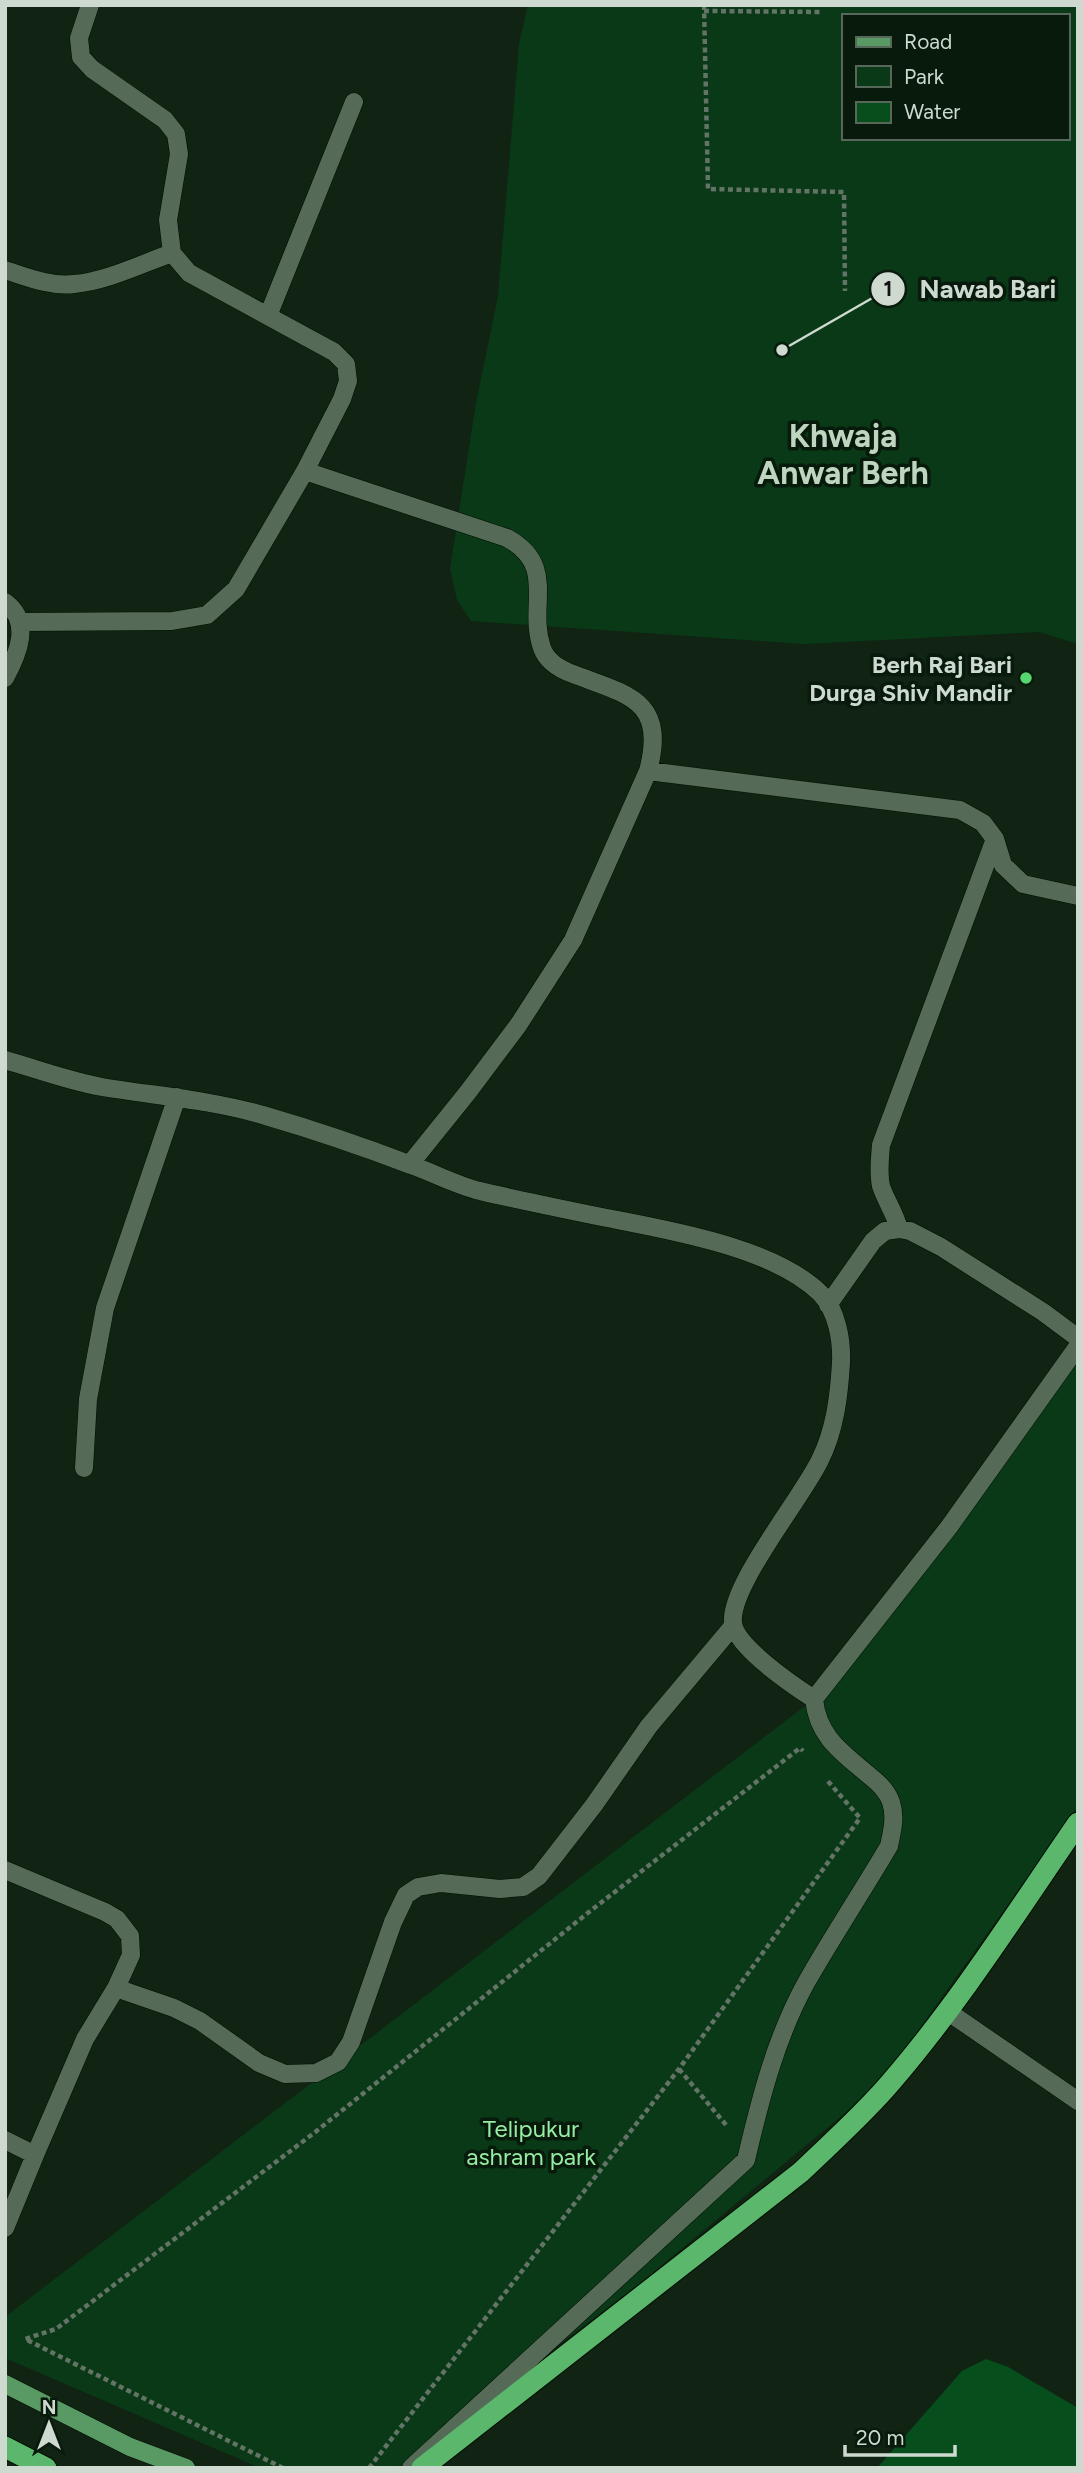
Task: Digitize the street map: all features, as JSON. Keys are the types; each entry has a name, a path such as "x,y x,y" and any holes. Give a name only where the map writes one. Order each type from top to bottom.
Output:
{"highway":[{"path":"422,2468 801,2172 891,2083 947,2011 1078,1823"},
{"path":"5,2446 46,2468"}],"main road":[{"path":"5,2384 130,2447 186,2468"}],"street":[{"path":"20,622 172,621 207,614 236,589 305,471 348,381 346,364 334,352 189,273 172,253 169,220 179,154 176,134 165,120 92,69 80,57 79,38 90,5"},
{"path":"268,316 354,102"},
{"path":"5,270 39,281 73,284 105,277 172,253"},
{"path":"305,471 507,538 522,546 531,555 537,571 539,639 545,657 562,670 624,694 646,710 653,725 655,747 648,771 573,940 519,1024 410,1164"},
{"path":"5,602 20,622 21,643 5,678"},
{"path":"648,771 960,810 983,822 995,839 1003,865 1023,884 1078,897"},
{"path":"899,1229 881,1184 881,1145 995,839"},
{"path":"5,1060 98,1086 177,1097 267,1116 410,1164 475,1190 672,1230 747,1253 782,1267 823,1296 835,1317 841,1350 833,1425 822,1456 747,1576 734,1609 733,1626 649,1726 594,1805 539,1876 523,1887 499,1889 441,1883 418,1887 407,1895 393,1922 351,2042 338,2062 316,2073 285,2074 259,2063 200,2021 174,2008 116,1988"},
{"path":"85,1468 88,1399 105,1308 177,1097"},
{"path":"828,1305 873,1241 885,1231 899,1229 921,1236 950,1252 1078,1338"},
{"path":"411,2468 746,2160 763,2094 785,2026 805,1984 889,1846 892,1829 891,1801 884,1788 836,1746 821,1729 816,1717 814,1699 949,1527 1078,1346"},
{"path":"733,1626 747,1646 765,1663 814,1699"},
{"path":"5,1870 117,1919 130,1936 131,1955 61,2089 5,2228"},
{"path":"947,2011 1078,2101"},
{"path":"5,2140 35,2155"}],"path":[{"path":"823,12 704,8 708,189 844,192 845,290"},
{"path":"283,2468 25,2340 56,2329 314,2133 589,1912 800,1748 808,1758"},
{"path":"369,2468 679,2068 860,1818 825,1778"},
{"path":"679,2068 748,2150"}],"green space":[{"path":"528,5 1078,5 1078,644 1039,632 805,644 471,621 457,600 450,569 476,403 498,296 519,44"},
{"name":"Telipukur ashram park","path":"1078,1346 1078,1806 880,2084 644,2280 397,2468 260,2468 5,2358 5,2317 814,1699"}],"water":[{"path":"986,2359 1008,2367 1078,2408 1078,2468 877,2468 962,2371"}],"place":[{"name":"Nawab Bari","path":"782,350"},
{"name":"Berh Raj Bari Durga Shiv Mandir","path":"1026,678"}],"district":[{"name":"Khwaja Anwar Berh","path":"843,454"}]}
